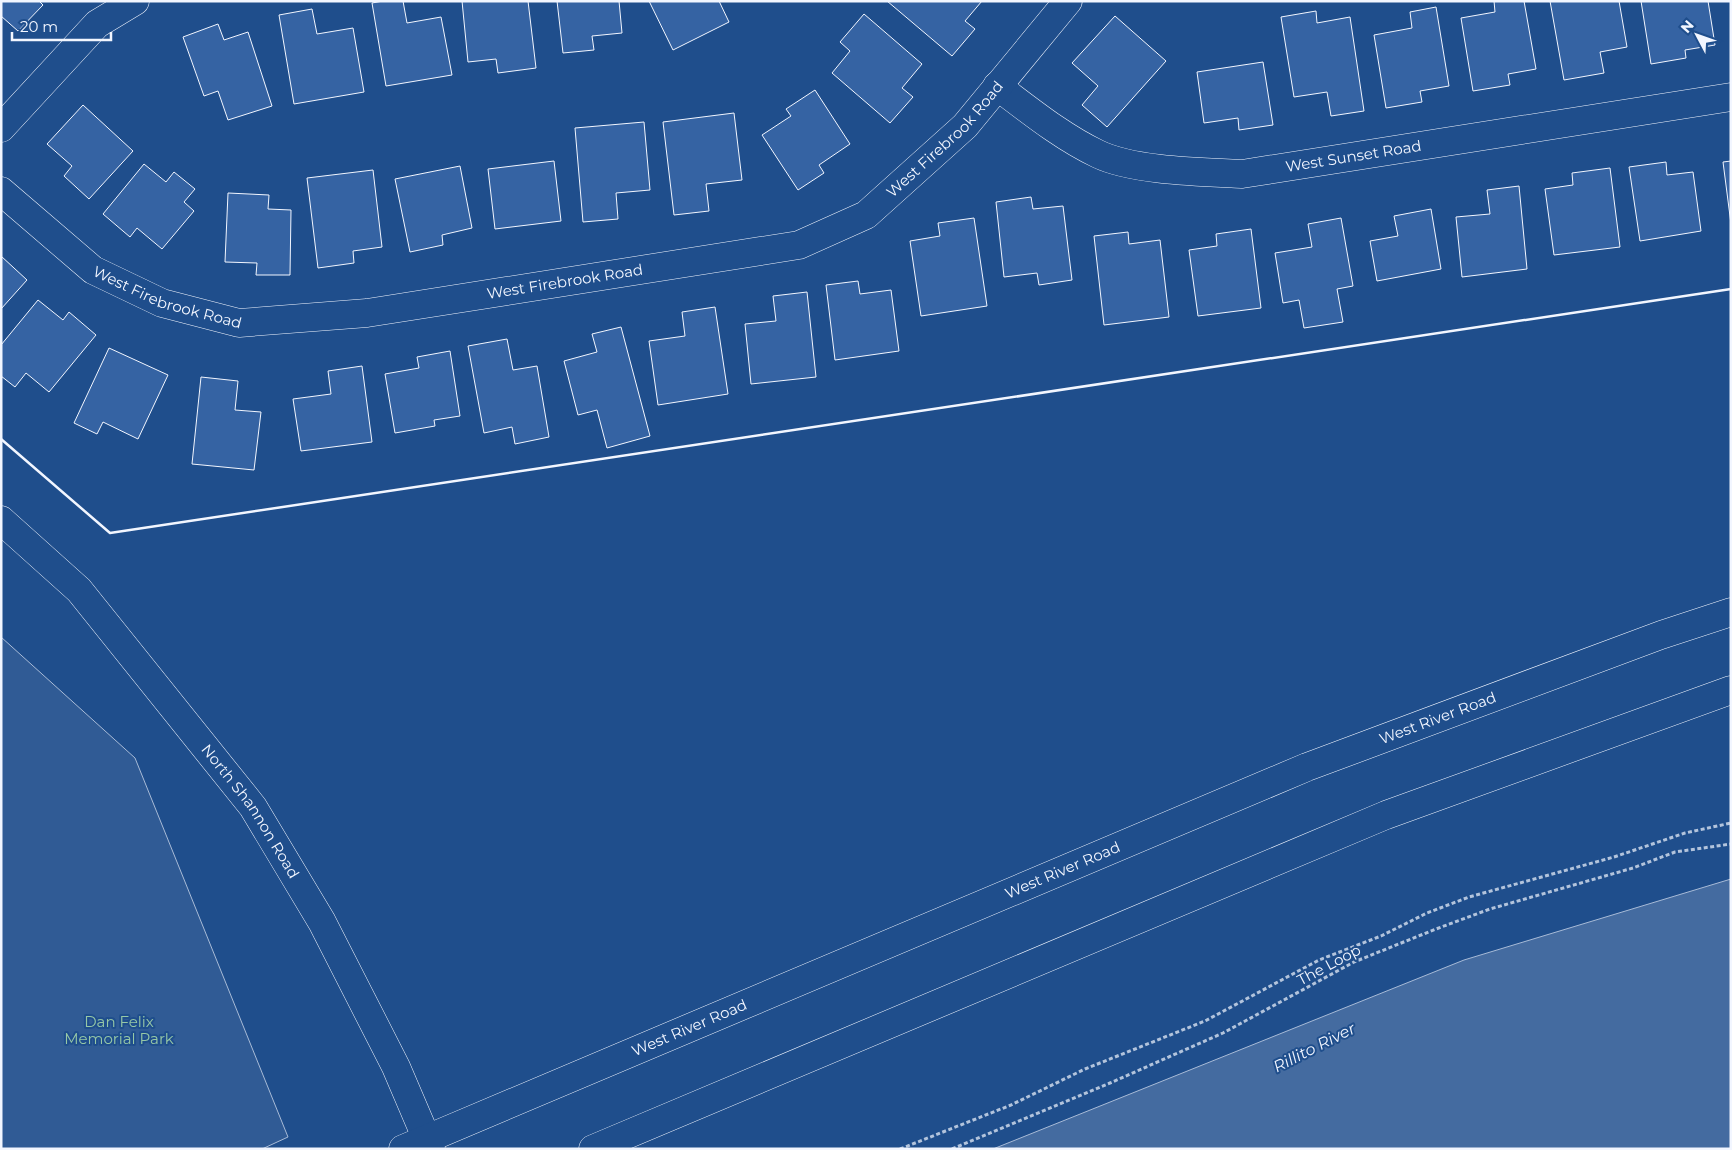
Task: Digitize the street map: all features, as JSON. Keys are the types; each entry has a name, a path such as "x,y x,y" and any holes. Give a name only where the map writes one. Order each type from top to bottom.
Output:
{"street":[{"path":"1,128 98,24 135,1"},
{"name":"West Firebrook Road","path":"1,191 93,270 162,303 239,323 368,313 800,245 866,215 964,126 1068,1"},
{"name":"West Sunset Road","path":"997,86 1034,114 1099,155 1122,162 1178,171 1242,174 1731,97"},
{"name":"North Shannon Road","path":"1,520 80,590 253,807 322,922 396,1067 420,1145"},
{"name":"West River Road","path":"420,1145 1307,767 1661,635 1731,612"},
{"path":"592,1149 1386,815 1731,690"}],"path":[{"path":"900,1149 1011,1105 1085,1069 1205,1021 1319,960 1381,936 1427,913 1469,897 1614,857 1685,833 1731,823"},
{"name":"The Loop","path":"952,1149 1214,1037 1354,962 1436,929 1490,910 1633,868 1675,852 1731,844"}],"shaded area":[{"name":"Dan Felix Memorial Park","path":"1,637 135,758 288,1137 262,1149 1,1149"}],"water":[{"name":"Rillito River","path":"1731,879 1731,1149 993,1149 1464,960"}],"building":[{"path":"1,1 39,1 43,5 18,31 1,16"},
{"path":"403,1 407,23 441,17 452,75 386,86 372,3"},
{"path":"462,1 528,1 536,68 498,73 496,59 468,62"},
{"path":"557,1 619,1 622,33 592,36 594,50 563,53"},
{"path":"649,1 719,1 729,22 673,50"},
{"path":"887,1 982,1 965,21 975,29 952,56"},
{"path":"1494,1 1524,1 1536,69 1508,74 1510,85 1473,91 1461,18 1495,12"},
{"path":"1550,1 1619,1 1627,47 1600,52 1604,73 1564,80"},
{"path":"1641,1 1708,1 1715,45 1685,50 1686,58 1651,64"},
{"path":"1436,7 1449,86 1420,91 1422,102 1386,108 1374,35 1412,28 1410,12"},
{"path":"312,9 317,34 353,28 364,92 294,104 279,15"},
{"path":"1316,11 1317,23 1350,17 1364,111 1331,116 1327,92 1294,97 1281,17"},
{"path":"864,14 922,64 902,88 913,97 890,123 832,73 850,51 840,42"},
{"path":"1115,16 1166,61 1107,127 1082,105 1098,86 1072,63"},
{"path":"218,24 224,40 248,32 272,106 228,120 218,91 204,96 183,37"},
{"path":"1263,62 1273,125 1239,130 1238,118 1204,123 1197,72"},
{"path":"815,90 850,144 819,165 824,173 798,190 762,135 791,116 786,109"},
{"path":"83,105 133,151 89,199 64,176 72,166 47,144"},
{"path":"734,113 742,180 706,184 709,211 674,215 663,122"},
{"path":"644,122 650,190 616,193 618,219 583,222 575,128"},
{"path":"554,161 561,221 495,229 488,169"},
{"path":"1731,161 1731,224 1723,162"},
{"path":"1666,162 1667,175 1693,172 1701,231 1640,241 1629,167"},
{"path":"144,164 166,182 174,172 195,189 184,202 194,211 162,249 137,228 130,237 103,214"},
{"path":"460,166 472,228 442,235 443,245 410,252 395,179"},
{"path":"1610,168 1620,247 1554,255 1545,189 1573,185 1572,173"},
{"path":"373,170 382,247 353,251 354,263 318,268 307,178"},
{"path":"1519,186 1527,269 1462,277 1456,217 1490,214 1487,190"},
{"path":"228,193 269,195 268,209 291,210 290,275 256,275 257,263 225,262"},
{"path":"1031,197 1033,209 1063,206 1072,280 1039,285 1037,273 1004,277 996,202"},
{"path":"1431,209 1441,269 1377,281 1370,241 1398,236 1394,216"},
{"path":"974,218 987,306 921,316 910,241 940,236 938,223"},
{"path":"1341,218 1353,286 1337,289 1343,322 1304,328 1299,300 1283,303 1275,253 1312,247 1308,224"},
{"path":"1251,229 1261,308 1198,316 1189,250 1217,246 1216,234"},
{"path":"1128,232 1129,244 1160,240 1169,317 1104,325 1094,236"},
{"path":"1,256 27,280 1,309"},
{"path":"858,281 860,294 891,290 899,351 835,360 826,285"},
{"path":"807,292 816,377 751,384 745,324 776,321 773,296"},
{"path":"38,300 63,320 69,312 96,335 49,392 26,373 15,387 1,376 1,345"},
{"path":"715,307 728,394 658,405 649,341 685,336 682,312"},
{"path":"621,327 650,436 607,448 597,410 578,415 564,361 597,352 592,334"},
{"path":"507,339 513,370 537,366 549,437 515,444 512,427 484,433 468,346"},
{"path":"109,348 168,375 138,439 103,422 97,434 74,423"},
{"path":"450,351 460,416 434,420 435,426 395,433 385,374 419,368 417,357"},
{"path":"362,366 372,442 301,451 293,399 331,394 328,371"},
{"path":"201,377 238,381 235,410 261,412 254,470 192,464"}],"wall":[{"path":"1,439 110,533 1731,289"}]}
